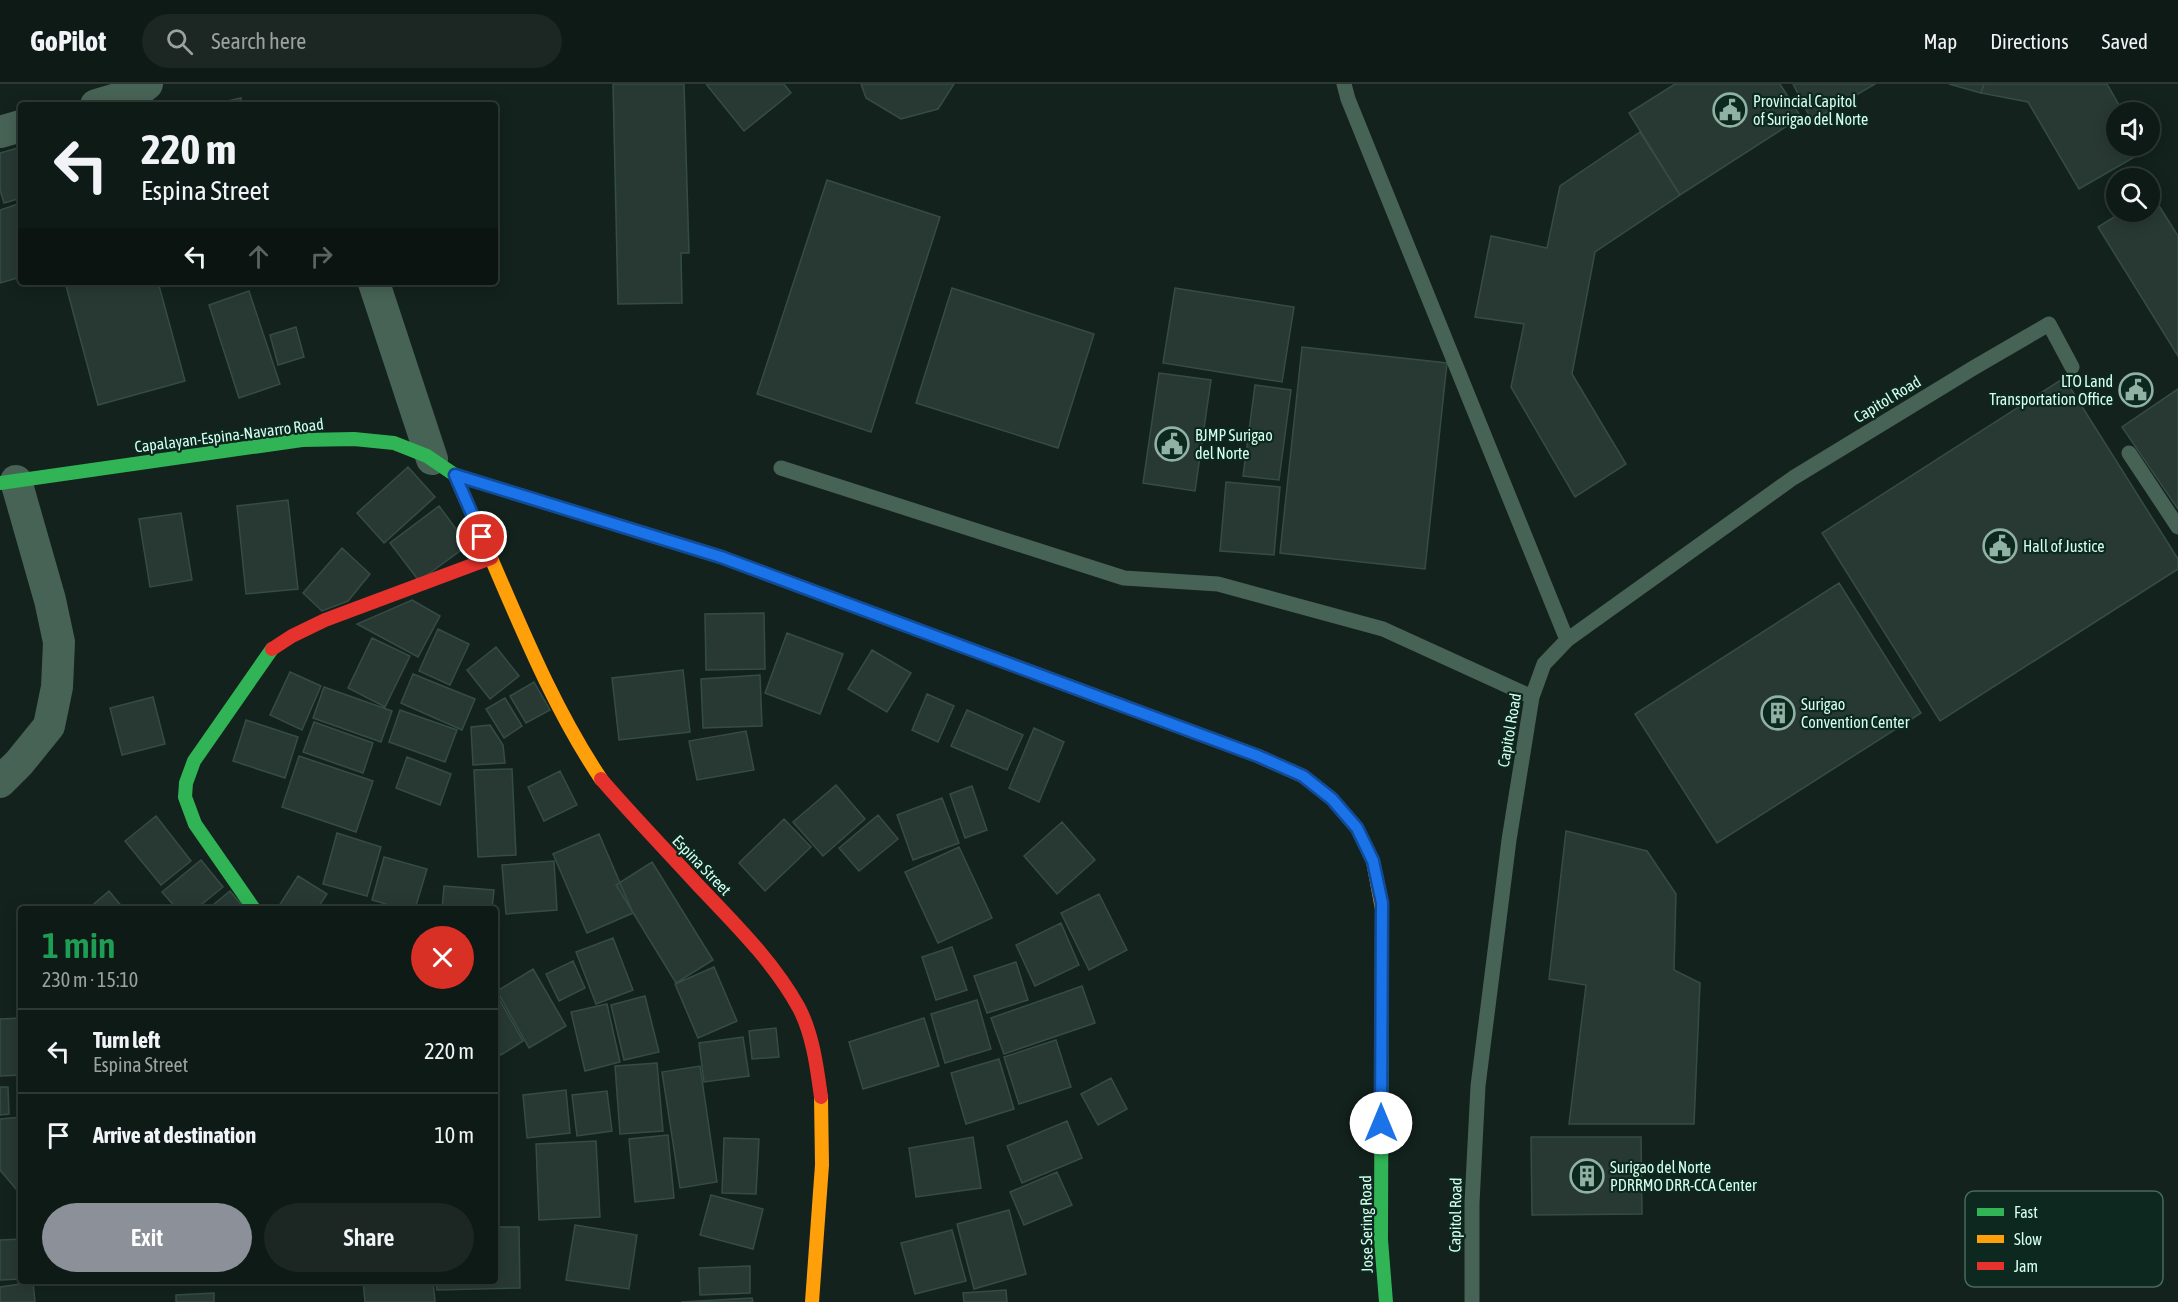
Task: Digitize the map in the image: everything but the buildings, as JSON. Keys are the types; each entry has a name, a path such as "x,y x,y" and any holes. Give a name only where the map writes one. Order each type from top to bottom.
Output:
{"main road":[{"name":"Capalayan-Espina-Navarro Road","path":"8,482 302,440 354,439 394,443 444,467"},
{"name":"Espina Street","path":"444,467 492,558 519,622 567,722 600,778 745,934 775,971 800,1010 816,1058 822,1104 822,1166 812,1302"},
{"name":"Jose Sering Road","path":"444,467 721,557 943,638 1258,756 1303,776 1332,799 1357,828 1369,852 1382,903 1381,1240 1386,1302"},
{"path":"252,906 190,818 185,796 187,779 195,761 272,649 286,638 341,614 492,558"}],"street":[{"path":"106,102 134,94 147,84"},
{"path":"0,132 18,127"},
{"path":"375,285 444,467"},
{"path":"0,782 49,726 57,687 58,642 50,600 8,482"}],"lane":[{"path":"1344,84 1348,99 1567,640"},
{"name":"Capitol Road","path":"1472,1302 1472,1203 1478,1086 1509,840 1532,697 1544,664 1567,640 1793,478 2049,324 2072,368"},
{"path":"2129,453 2178,527"},
{"path":"781,468 1124,578 1218,584 1383,629 1532,697"}],"traffic: fast":[{"path":"0,483 302,440 354,439 394,443 427,456 455,475 484,542"},
{"path":"455,475 721,557 994,658"},
{"path":"252,906 195,824 185,797 186,783 194,761 272,649"},
{"path":"1382,909 1381,1240 1386,1302"}],"traffic: slow":[{"path":"484,542 523,633 552,693 601,779"},
{"path":"994,658 1258,756 1303,776 1332,799 1357,828 1373,861 1382,909"},
{"path":"812,1302 822,1165 821,1097"}],"traffic: jam":[{"path":"272,649 292,636 325,620 491,558"},
{"path":"601,779 739,928 789,991 808,1029 821,1097"}],"place":[{"name":"Provincial Capitol of Surigao del Norte","path":"1730,110"},
{"name":"LTO Land Transportation Office","path":"2136,390"},
{"name":"BJMP Surigao del Norte","path":"1172,444"},
{"name":"Hall of Justice","path":"2000,546"},
{"name":"Surigao Convention Center","path":"1778,713"},
{"name":"Surigao del Norte PDRRMO DRR-CCA Center","path":"1587,1176"}],"route":[{"path":"482,537 455,475 721,557 1258,756 1303,776 1332,799 1357,828 1373,861 1382,903 1381,1123"}]}
